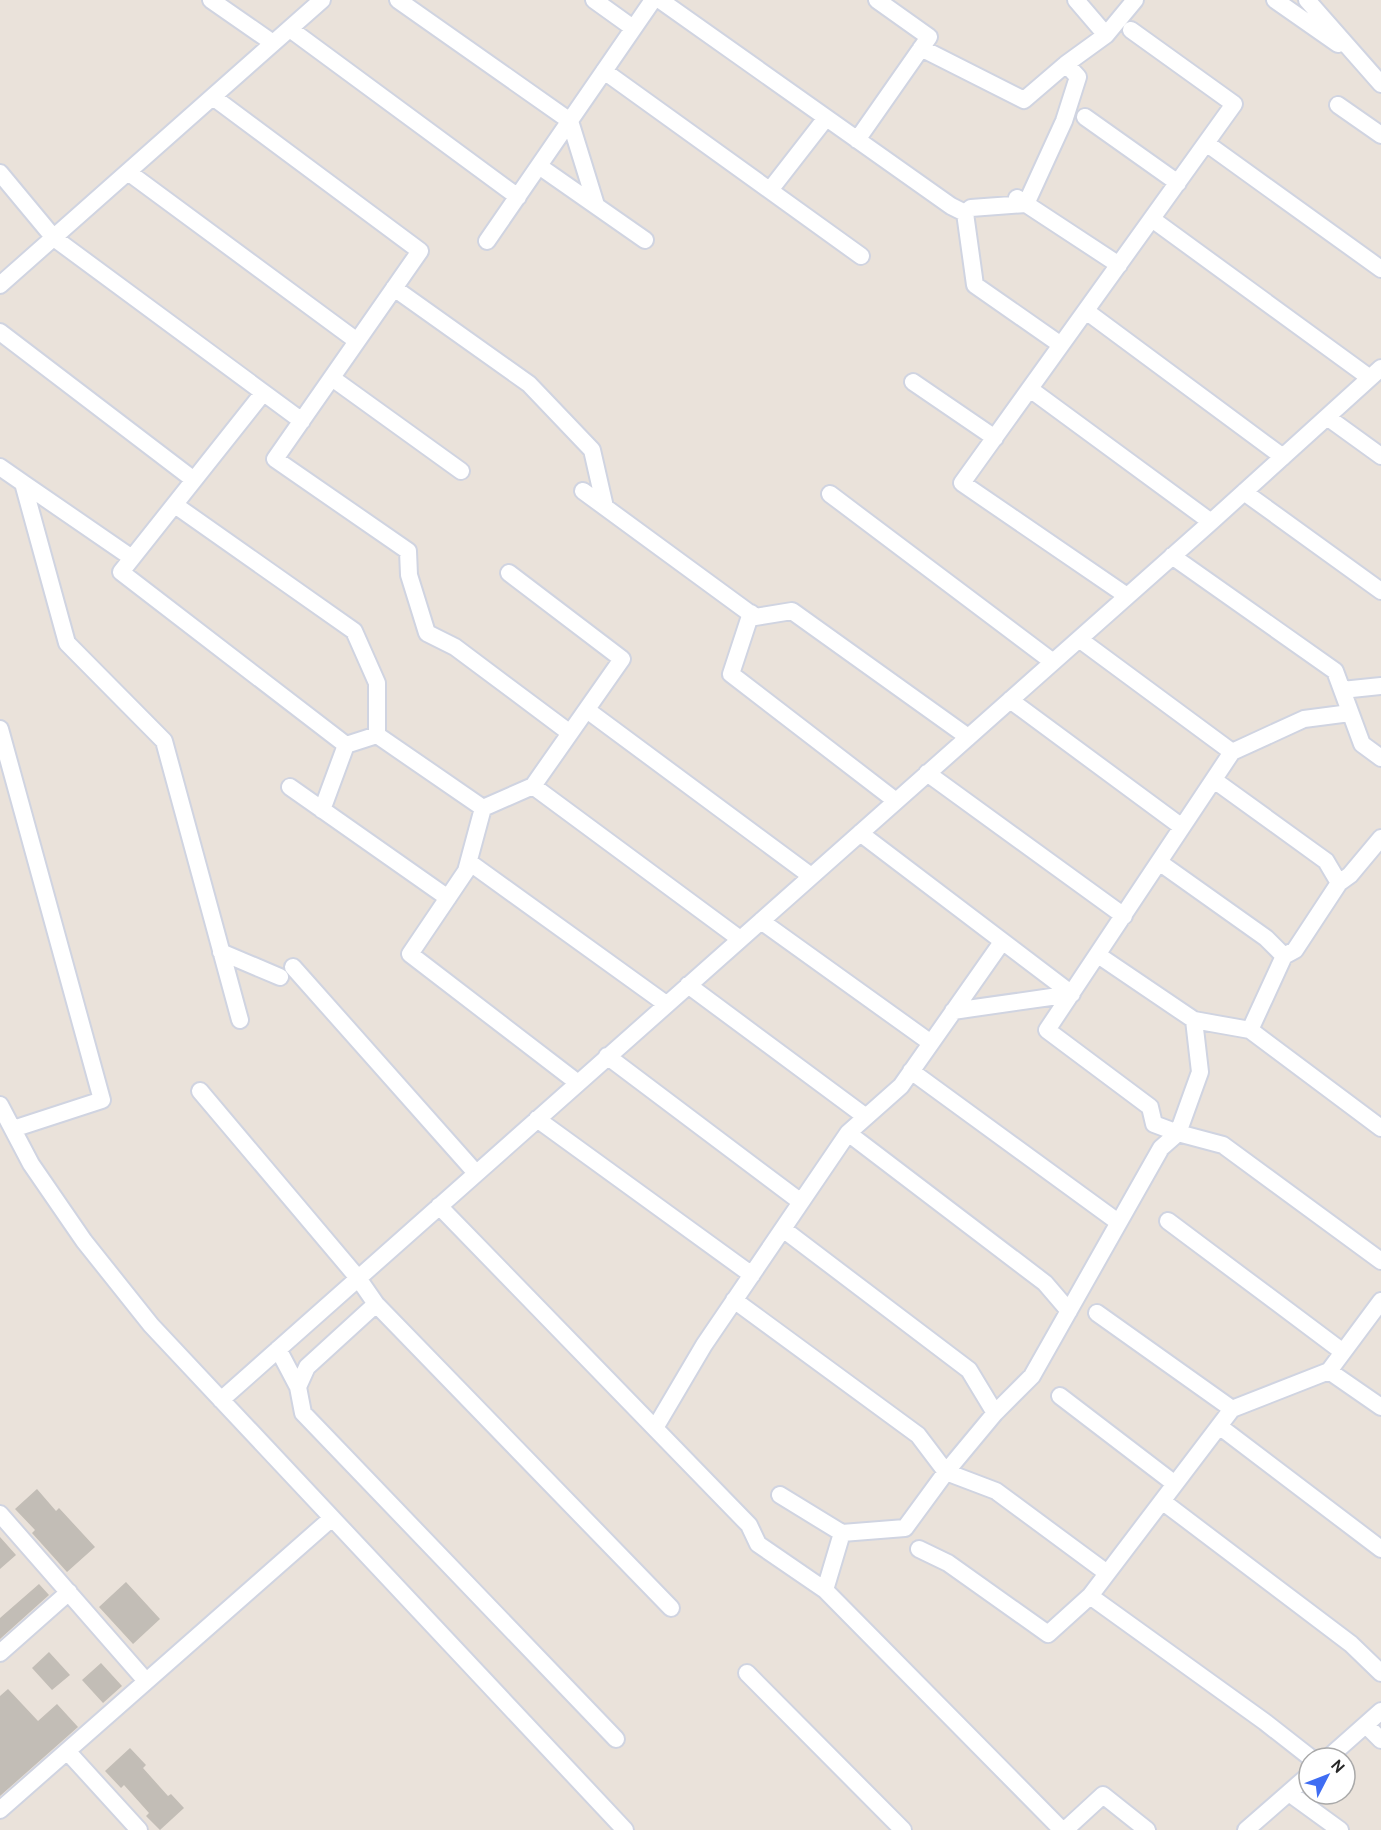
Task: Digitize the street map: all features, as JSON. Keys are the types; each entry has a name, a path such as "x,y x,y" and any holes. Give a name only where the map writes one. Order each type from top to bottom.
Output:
{"street":[{"path":"211,0 273,43"},
{"path":"0,285 322,0"},
{"path":"398,0 570,121 596,205"},
{"path":"594,0 633,28"},
{"path":"487,241 653,0"},
{"path":"660,0 951,206 965,213"},
{"path":"1076,0 1106,34"},
{"path":"921,48 1024,100 1106,34 1135,0"},
{"path":"1275,0 1360,60"},
{"path":"1307,0 1381,84"},
{"path":"857,140 929,37 883,2"},
{"path":"290,28 518,196"},
{"path":"1127,596 962,483 1234,104 1131,30"},
{"path":"1020,200 1064,121 1078,77 1066,64"},
{"path":"604,71 861,256"},
{"path":"213,97 420,251 275,459 408,551 409,575 427,633 455,647 570,733"},
{"path":"1338,105 1381,135"},
{"path":"1085,117 1178,183"},
{"path":"770,190 826,118"},
{"path":"1206,144 1381,269"},
{"path":"539,166 645,240"},
{"path":"128,172 357,341"},
{"path":"0,173 54,238 302,421"},
{"path":"965,213 971,208 1020,200 1119,265"},
{"path":"965,213 975,285 1061,345"},
{"path":"221,1400 1376,373 1152,219"},
{"path":"394,288 529,384 592,450 605,507"},
{"path":"1086,311 1283,457"},
{"path":"0,332 194,480"},
{"path":"332,378 461,471"},
{"path":"913,382 995,438"},
{"path":"1029,389 1211,522"},
{"path":"263,393 121,572 346,745"},
{"path":"1327,417 1381,456"},
{"path":"0,467 132,558"},
{"path":"23,483 68,643 164,741 240,1020"},
{"path":"583,491 755,617 792,611 968,737"},
{"path":"1244,492 1381,591"},
{"path":"830,494 1053,662"},
{"path":"175,505 354,632 376,683 377,735"},
{"path":"1172,556 1335,671 1362,744 1381,758"},
{"path":"483,808 533,786 622,659 509,573"},
{"path":"751,613 731,674 896,801"},
{"path":"1078,639 1232,752"},
{"path":"1342,690 1381,686"},
{"path":"1010,700 1182,827"},
{"path":"586,711 811,876"},
{"path":"1350,713 1304,719 1232,752 1047,1030 1150,1107 1154,1124 1223,1145 1381,1261"},
{"path":"0,729 102,1100 13,1129"},
{"path":"346,745 377,735"},
{"path":"377,735 483,808"},
{"path":"322,810 346,745"},
{"path":"927,773 1124,916"},
{"path":"1214,780 1326,861 1339,883"},
{"path":"533,786 740,939"},
{"path":"290,787 448,898"},
{"path":"483,808 466,871 410,954 578,1083"},
{"path":"860,833 1072,994"},
{"path":"1250,1030 1284,956 1295,950 1339,883 1350,875 1381,838"},
{"path":"469,862 666,1004"},
{"path":"1159,862 1266,938 1284,956"},
{"path":"761,921 931,1043"},
{"path":"655,1428 704,1345 848,1133 901,1086 1002,942"},
{"path":"221,952 286,972 476,1173"},
{"path":"1098,954 1194,1020 1250,1030 1381,1128"},
{"path":"688,985 866,1117"},
{"path":"953,1011 1072,994"},
{"path":"780,1495 842,1533 905,1528 946,1472 995,1413 1032,1376 1161,1148 1178,1133 1200,1072 1194,1020"},
{"path":"608,1056 801,1202"},
{"path":"911,1071 1118,1222"},
{"path":"200,1091 358,1278 376,1304 671,1608"},
{"path":"0,1105 31,1164 84,1241 150,1324 625,1830"},
{"path":"537,1119 752,1275"},
{"path":"848,1133 1045,1282 1069,1311"},
{"path":"439,1206 748,1524 759,1544 825,1590 1063,1830 1103,1795 1147,1830"},
{"path":"1168,1221 1343,1352"},
{"path":"783,1229 969,1370 995,1413"},
{"path":"734,1300 918,1435 946,1472 996,1491 1107,1573"},
{"path":"919,1550 948,1563 1048,1634 1090,1596 1232,1409 1329,1371 1381,1302"},
{"path":"298,1387 307,1367 376,1304"},
{"path":"1097,1313 1232,1409"},
{"path":"278,1349 298,1387 303,1413 616,1739"},
{"path":"1329,1371 1381,1407"},
{"path":"1060,1396 1175,1484"},
{"path":"1219,1426 1381,1550"},
{"path":"1162,1501 1351,1644 1381,1673"},
{"path":"0,1514 147,1681"},
{"path":"0,1810 332,1518"},
{"path":"825,1590 842,1533"},
{"path":"0,1653 69,1592"},
{"path":"1090,1596 1297,1747"},
{"path":"747,1673 903,1830"},
{"path":"1342,1746 1381,1711"},
{"path":"1366,1725 1381,1740"},
{"path":"67,1751 138,1830"},
{"path":"1246,1830 1297,1785"},
{"path":"1289,1792 1340,1830"}],"building":[{"path":"37,1489 56,1511 59,1508 95,1547 67,1572 32,1533 35,1530 15,1509"},
{"path":"0,1537 16,1555 0,1569"},
{"path":"126,1582 160,1619 133,1644 99,1607"},
{"path":"39,1584 49,1595 0,1639 0,1618"},
{"path":"49,1652 70,1675 52,1690 32,1668"},
{"path":"101,1663 122,1686 103,1703 82,1680"},
{"path":"8,1689 38,1721 57,1704 78,1727 0,1796 0,1696"},
{"path":"130,1748 146,1765 143,1768 168,1796 171,1794 184,1808 160,1830 146,1816 149,1813 124,1785 121,1788 105,1771"}]}
